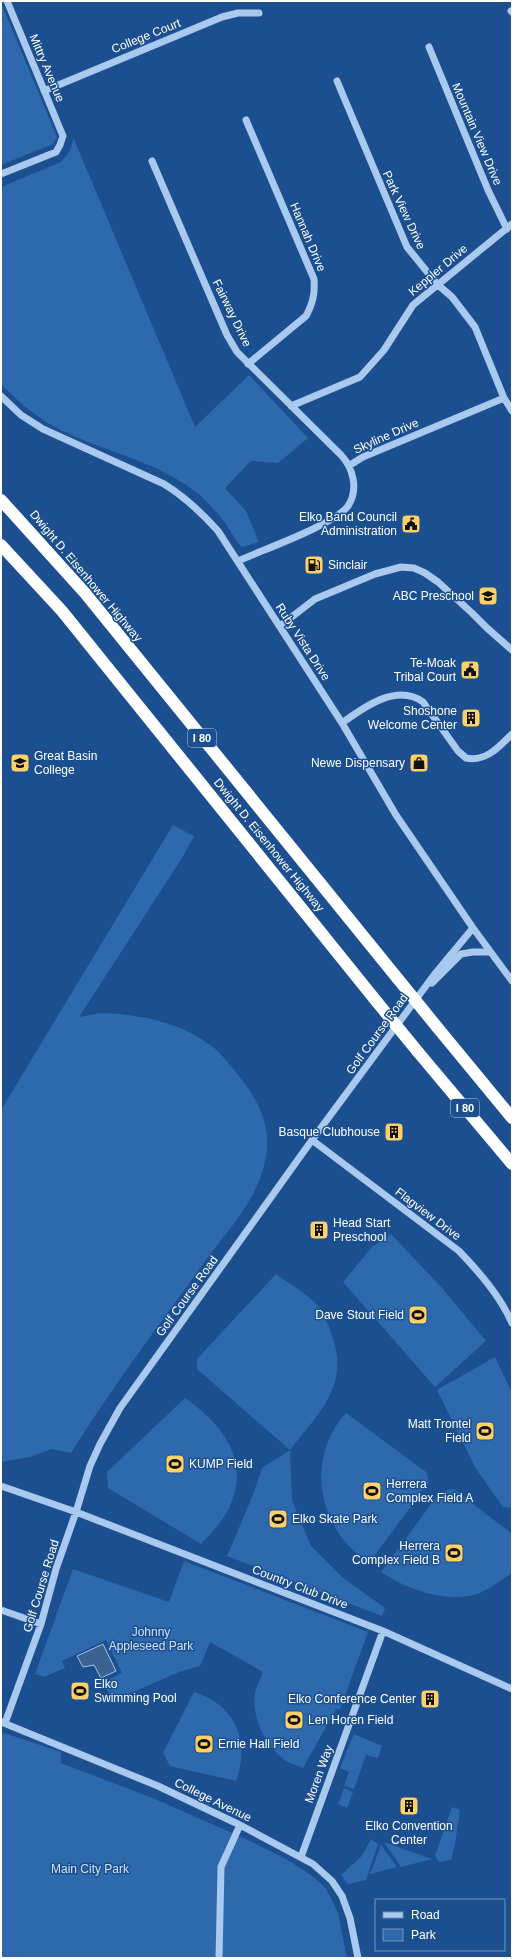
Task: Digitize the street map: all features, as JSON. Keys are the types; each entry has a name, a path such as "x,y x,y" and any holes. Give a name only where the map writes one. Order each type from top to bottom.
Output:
{"highway":[{"name":"Dwight D. Eisenhower Highway","path":"1,500 85,593 512,1118"},
{"name":"Dwight D. Eisenhower Highway","path":"1,545 62,611 377,1002 512,1164"}],"street":[{"name":"Mittry Avenue","path":"1,174 56,152 63,136 7,1"},
{"name":"College Court","path":"44,91 222,17 238,13 260,13"},
{"name":"Mountain View Drive","path":"428,47 488,190 509,226"},
{"name":"Park View Drive","path":"337,81 407,247 437,284 452,297 475,327 504,398"},
{"name":"Hannah Drive","path":"246,120 314,279 315,292 312,306 306,316 248,364"},
{"name":"Fairway Drive","path":"152,161 227,335 236,352 350,465"},
{"name":"Keppler Drive","path":"291,406 360,377 384,350 413,306 437,284 509,226"},
{"name":"Ruby Vista Drive","path":"1,396 21,415 43,429 64,440 148,476 181,495 200,511 218,531 342,723 396,815 473,928 512,981"},
{"path":"504,398 512,411"},
{"name":"Skyline Drive","path":"238,561 316,527 341,513 347,506 352,494 353,475 350,465 363,457 504,398"},
{"path":"280,626 315,599 375,574 401,567 414,568 425,573 438,582 486,628 512,650"},
{"path":"342,723 372,703 390,696 409,696 417,698 423,702 458,751 466,758 472,760 482,758 495,750 512,734"},
{"name":"Golf Course Road","path":"3,1723 41,1624 56,1569 90,1466 103,1438 120,1408 312,1140 421,992 473,928"},
{"path":"421,992 461,954 490,952"},
{"name":"Flagview Drive","path":"312,1140 459,1251 477,1270 496,1294 512,1323"},
{"name":"Country Club Drive","path":"1,1486 76,1512 383,1631 512,1689"},
{"path":"1,1610 41,1624"},
{"name":"Moren Way","path":"301,1857 383,1631"},
{"name":"College Avenue","path":"3,1723 158,1786 240,1825 301,1857 320,1869 340,1892 350,1918 358,1958"},
{"path":"219,1958 221,1867 240,1825"}],"green space":[{"path":"1,3 57,137 53,144 1,165"},
{"path":"73,137 195,427 249,375 308,438 278,463 251,461 225,488 246,511 259,542 242,547 224,521 202,497 189,487 152,466 85,441 53,426 26,407 1,384 1,187 61,162 70,151"},
{"path":"173,825 194,836 184,855 79,1017 103,1013 131,1015 160,1021 187,1031 213,1047 245,1083 262,1114 267,1137 267,1149 264,1165 254,1192 239,1217 206,1259 131,1363 71,1453 52,1449 29,1457 1,1462 1,1110"},
{"name":"Dave Stout Field","path":"391,1234 442,1288 486,1341 435,1387 343,1282 372,1247"},
{"path":"276,1274 303,1293 320,1308 326,1319 337,1353 337,1370 329,1398 321,1411 290,1450 197,1369 197,1359"},
{"name":"Matt Trontel Field","path":"495,1357 512,1393 512,1508 503,1507 476,1469 437,1390"},
{"name":"KUMP Field","path":"185,1398 212,1420 222,1433 230,1446 235,1461 237,1476 235,1493 228,1510 216,1528 201,1544 108,1488 107,1472"},
{"name":"Herrera Complex Field A","path":"346,1413 426,1472 429,1482 369,1563 352,1549 338,1532 328,1513 323,1493 321,1472 325,1451 333,1431"},
{"name":"Elko Skate Park","path":"290,1450 292,1500 311,1546 342,1577 385,1608 382,1616 227,1556 253,1495 262,1468"},
{"name":"Herrera Complex Field B","path":"454,1489 512,1534 512,1573 477,1594 452,1597 440,1596 415,1589 381,1572 440,1492"},
{"name":"Johnny Appleseed Park","path":"184,1561 368,1632 340,1709 336,1709 303,1768 287,1762 276,1753 265,1738 257,1720 254,1701 255,1692 263,1672 210,1642 200,1666 179,1672 113,1701 103,1682 122,1673 106,1640 62,1661 65,1668 44,1677 35,1674 73,1569 169,1602"},
{"name":"Ernie Hall Field","path":"194,1692 208,1698 220,1706 229,1715 236,1726 242,1752 236,1781 170,1766 163,1753"},
{"name":"Main City Park","path":"1,1732 61,1752 61,1763 155,1799 248,1840 284,1858 311,1875 326,1888 338,1913 347,1958 1,1958"},
{"path":"354,1734 382,1746 378,1758 366,1755 354,1789 344,1786 349,1772 340,1768"},
{"path":"344,1788 353,1792 347,1808 338,1804"},
{"path":"452,1807 460,1810 455,1844 451,1860 439,1862 435,1856"},
{"path":"371,1839 378,1844 366,1880 348,1884 341,1875 362,1856"},
{"path":"384,1842 432,1859 401,1867"},
{"path":"381,1845 397,1867 370,1874"}],"shaded area":[{"path":"103,1644 116,1671 101,1678 94,1665 83,1667 77,1656"}],"place":[{"name":"Elko Band Council Administration","path":"411,524"},
{"name":"Sinclair","path":"314,565"},
{"name":"ABC Preschool","path":"488,596"},
{"name":"Te-Moak Tribal Court","path":"470,670"},
{"name":"Shoshone Welcome Center","path":"471,718"},
{"name":"Great Basin College","path":"20,763"},
{"name":"Newe Dispensary","path":"419,763"},
{"name":"Basque Clubhouse","path":"394,1132"},
{"name":"Head Start Preschool","path":"319,1230"},
{"name":"Dave Stout Field","path":"418,1315"},
{"name":"Matt Trontel Field","path":"485,1431"},
{"name":"KUMP Field","path":"175,1464"},
{"name":"Herrera Complex Field A","path":"372,1491"},
{"name":"Elko Skate Park","path":"278,1519"},
{"name":"Herrera Complex Field B","path":"454,1553"},
{"name":"Elko Swimming Pool","path":"80,1691"},
{"name":"Elko Conference Center","path":"430,1699"},
{"name":"Len Horen Field","path":"294,1720"},
{"name":"Ernie Hall Field","path":"204,1744"},
{"name":"Elko Convention Center","path":"409,1806"}]}
